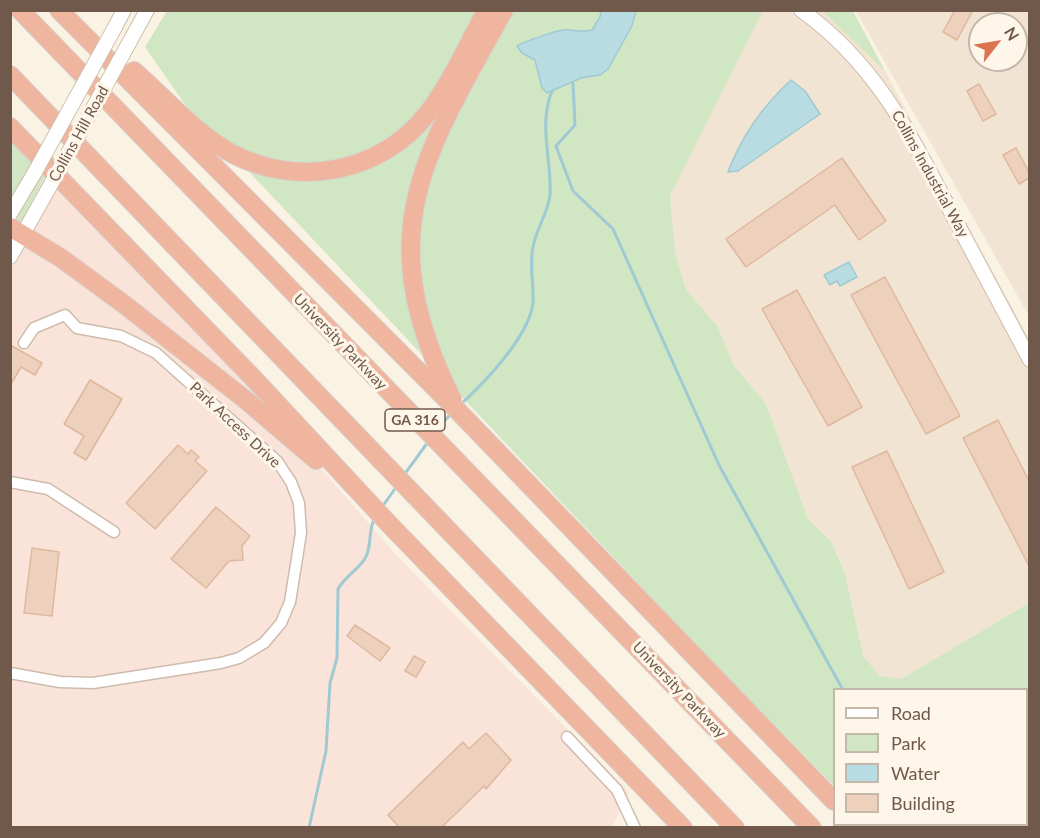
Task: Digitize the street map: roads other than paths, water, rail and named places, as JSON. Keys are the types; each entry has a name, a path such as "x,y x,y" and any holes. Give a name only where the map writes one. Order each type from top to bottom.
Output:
{"highway":[{"name":"University Parkway","path":"20,10 812,828"},
{"path":"59,10 459,412 833,800"},
{"path":"65,10 212,140 231,153 269,168 306,173 362,163 380,154 407,134 435,102 487,10"},
{"path":"459,412 437,367 418,314 410,264 412,213 428,154 504,10"},
{"path":"10,75 735,828"},
{"path":"10,127 249,372 388,523 684,828"},
{"path":"16,231 62,258 238,393 388,523"}],"street":[{"name":"Collins Hill Road","path":"10,214 124,10"},
{"name":"Collins Hill Road","path":"10,257 16,231 50,186 147,10"},
{"name":"Collins Industrial Way","path":"801,10 824,28 865,69 901,117 1029,360"},
{"name":"Park Access Drive","path":"10,674 60,682 93,682 221,663 239,658 264,643 286,613 294,585 301,533 295,492 277,461 156,353 121,336 77,328 65,315 34,328 24,343"},
{"path":"10,482 48,489 114,532"},
{"path":"567,737 617,790 635,828"}],"water":[{"path":"601,11 636,11 632,26 608,69 600,75 581,78 547,93 542,88 535,60 522,53 517,46 559,31 592,30"},
{"path":"791,80 805,91 820,114 738,171 728,172 754,122"},
{"path":"849,262 857,277 840,286 837,281 830,285 824,275"}],"waterway":[{"path":"573,83 575,125 556,146 573,191 613,229 719,465 842,688"},
{"path":"460,405 515,344 530,315 533,302 531,261 533,247 550,195 546,117 552,91"},
{"path":"435,431 451,414"},
{"path":"404,475 428,442"},
{"path":"382,507 397,486"},
{"path":"309,828 326,751 330,683 337,658 338,589 367,555 375,518"}]}
